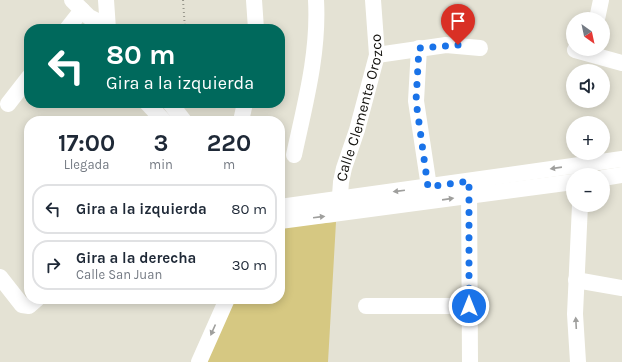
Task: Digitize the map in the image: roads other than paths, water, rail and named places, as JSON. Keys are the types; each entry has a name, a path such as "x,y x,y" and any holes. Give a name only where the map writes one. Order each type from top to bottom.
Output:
{"street":[{"path":"106,0 107,24"},
{"path":"254,0 256,24"},
{"path":"294,155 313,66 316,0"},
{"name":"Calle Clemente Orozco","path":"339,207 344,168 358,130 377,55 373,0"},
{"path":"598,12 601,0"},
{"path":"72,24 84,11 103,24"},
{"path":"377,55 446,45 480,48"},
{"path":"419,48 416,101 428,187"},
{"path":"600,56 622,63"},
{"path":"8,104 24,83"},
{"path":"157,108 173,116"},
{"path":"588,168 622,159"},
{"path":"285,207 339,207 469,189 566,173"},
{"path":"610,177 622,175"},
{"path":"285,220 428,187 469,189 566,182"},
{"path":"469,189 470,362"},
{"path":"578,362 575,314 580,212"},
{"path":"0,277 22,305 29,306 31,304"},
{"path":"576,280 622,288"},
{"path":"199,362 225,304"},
{"path":"366,306 469,306"}]}
